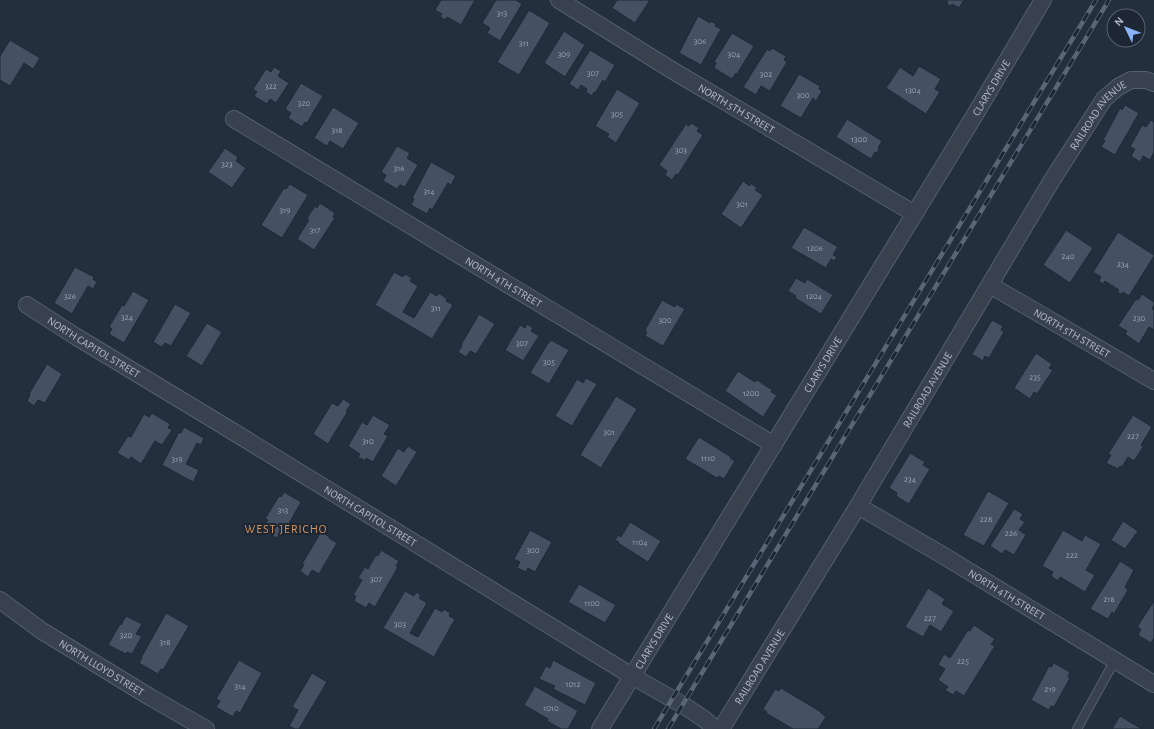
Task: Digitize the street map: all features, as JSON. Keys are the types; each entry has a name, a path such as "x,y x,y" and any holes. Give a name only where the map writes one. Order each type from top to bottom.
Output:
{"street":[{"name":"NORTH 5TH STREET","path":"559,0 675,72 915,214"},
{"name":"CLARYS DRIVE","path":"600,729 915,214 1043,0"},
{"name":"RAILROAD AVENUE","path":"721,729 858,506 1052,180 1104,99 1118,87 1131,80 1146,80 1154,83"},
{"name":"NORTH 4TH STREET","path":"234,119 774,445"},
{"name":"NORTH 5TH STREET","path":"990,285 1154,381"},
{"name":"NORTH CAPITOL STREET","path":"27,305 75,336 632,676 683,705 710,724 712,729"},
{"name":"NORTH 4TH STREET","path":"858,506 939,553 1154,684"},
{"name":"NORTH LLOYD STREET","path":"0,600 49,635 206,729"}],"lane":[{"path":"1077,729 1115,660"}],"building":[{"path":"441,0 475,0 461,25 447,17 445,20 440,16 442,14 435,10"},
{"path":"496,0 516,0 522,4 500,41 487,33 490,28 482,23"},
{"path":"617,0 650,0 635,23 612,8"},
{"path":"946,0 964,0 959,8 952,4 951,6 947,4 948,2"},
{"path":"529,10 550,23 519,75 497,62"},
{"path":"698,16 710,23 711,21 716,24 715,26 721,29 701,65 679,53"},
{"path":"564,31 585,45 565,77 544,63"},
{"path":"732,33 754,46 737,74 736,73 732,79 714,68 716,63 714,62"},
{"path":"10,40 40,58 33,69 24,63 10,86 0,80 0,56"},
{"path":"772,48 786,56 784,60 787,62 770,91 761,86 756,95 743,87 767,49 770,51"},
{"path":"590,50 615,65 605,82 603,80 592,96 586,92 587,89 581,85 578,90 569,84"},
{"path":"919,66 941,79 935,89 940,92 926,114 886,88 900,67 913,76"},
{"path":"274,67 281,71 278,76 289,83 276,103 270,99 267,104 254,96 257,92 253,89 266,69 271,72"},
{"path":"799,74 820,86 819,89 822,91 816,101 813,98 801,118 780,106"},
{"path":"301,83 323,96 307,123 305,122 302,127 288,118 291,113 285,109"},
{"path":"617,89 640,103 616,143 607,137 609,134 595,126"},
{"path":"1125,105 1139,113 1115,155 1101,147 1105,141 1103,140 1120,108 1122,110"},
{"path":"333,107 359,123 343,149 330,141 327,146 314,138"},
{"path":"847,119 882,141 877,153 875,152 871,159 836,137"},
{"path":"1151,120 1154,122 1154,152 1150,160 1143,156 1140,162 1131,156 1135,149 1130,147 1142,125 1146,127"},
{"path":"691,123 699,128 697,131 703,135 678,175 676,174 672,180 665,175 667,171 659,165 686,124 689,126"},
{"path":"397,146 410,153 407,158 418,165 405,187 400,185 397,189 383,181 386,175 381,172"},
{"path":"225,148 238,157 236,161 246,168 232,188 208,172"},
{"path":"431,162 456,176 451,185 448,183 432,210 430,208 427,214 411,205 414,199 412,198"},
{"path":"743,181 750,186 751,183 757,188 755,190 763,195 741,228 721,214"},
{"path":"290,184 308,195 282,238 261,225 284,188 286,189"},
{"path":"320,203 335,213 333,217 335,218 314,250 297,239 309,220 307,218 315,206 317,208"},
{"path":"804,227 838,247 833,255 837,257 834,261 831,259 826,268 791,248"},
{"path":"1066,230 1093,248 1070,283 1043,265"},
{"path":"1118,232 1154,255 1129,296 1123,292 1121,294 1117,292 1119,290 1105,281 1103,284 1099,281 1101,277 1093,272"},
{"path":"75,267 94,277 93,279 97,282 93,289 88,286 72,314 54,303"},
{"path":"394,272 403,277 405,274 412,278 410,281 418,286 403,312 414,318 430,292 437,296 439,293 447,299 446,301 453,305 432,339 375,305"},
{"path":"796,278 805,283 807,279 833,295 821,314 795,298 796,296 788,291"},
{"path":"133,291 149,300 124,343 109,334 112,329 109,327 122,305 124,306"},
{"path":"1142,294 1154,302 1152,309 1154,310 1154,330 1149,327 1139,344 1125,334 1127,331 1118,326 1136,299 1138,300"},
{"path":"662,300 675,307 676,304 685,309 663,346 645,336 647,332 645,330"},
{"path":"175,304 191,313 171,346 165,343 162,347 153,342"},
{"path":"479,314 495,324 476,354 470,351 466,357 458,352"},
{"path":"992,320 1003,326 1001,330 1004,332 989,358 985,356 983,361 972,354"},
{"path":"207,323 222,332 202,366 186,356"},
{"path":"527,324 533,328 531,331 539,336 523,361 505,350 520,325 525,328"},
{"path":"551,340 569,350 549,384 530,373"},
{"path":"1036,353 1052,364 1049,368 1053,370 1037,394 1034,392 1030,399 1014,388"},
{"path":"47,364 62,374 45,403 38,400 34,406 27,401 30,395 29,394"},
{"path":"738,371 755,382 757,380 777,395 763,417 725,391"},
{"path":"586,378 597,384 572,426 555,416 577,379 583,383"},
{"path":"616,396 637,409 601,468 580,455"},
{"path":"343,399 351,404 328,444 313,434 332,403 338,406"},
{"path":"152,413 170,424 168,428 172,430 162,445 155,441 141,464 131,457 129,460 117,453 128,436 131,437 144,414 149,417"},
{"path":"373,415 390,425 384,434 388,436 373,462 366,458 365,461 358,457 360,454 348,446 362,422 367,425"},
{"path":"1133,415 1152,427 1141,445 1143,447 1134,461 1128,457 1122,467 1120,466 1118,469 1106,463 1111,455 1108,454"},
{"path":"184,427 204,438 201,445 197,443 186,464 199,470 193,482 162,465 179,432 181,433"},
{"path":"699,437 735,461 724,479 719,476 717,478 685,459"},
{"path":"408,446 417,452 396,486 381,476 398,448 404,452"},
{"path":"910,453 925,462 923,465 930,469 909,504 896,496 897,493 889,488"},
{"path":"988,491 1009,503 984,546 963,535"},
{"path":"284,492 301,502 286,529 284,527 277,538 262,530 268,520 265,519 279,496 281,497"},
{"path":"1014,509 1023,514 1020,519 1025,522 1019,530 1026,535 1014,555 1005,550 1002,554 990,546"},
{"path":"1123,521 1138,531 1125,549 1111,540"},
{"path":"630,522 661,541 648,562 615,540 618,535 621,537"},
{"path":"530,530 552,542 535,572 528,568 526,572 517,568 520,562 514,559"},
{"path":"1063,530 1082,541 1085,535 1101,544 1086,570 1095,575 1085,592 1060,577 1058,581 1051,576 1053,572 1042,566"},
{"path":"321,532 337,543 319,574 312,570 308,577 300,571 304,565 302,564"},
{"path":"381,550 399,561 396,566 398,567 375,607 369,603 366,608 354,601 356,596 353,595 362,580 358,578 365,567 368,569 376,555 378,556"},
{"path":"1120,561 1134,570 1125,587 1128,590 1114,614 1112,612 1108,619 1090,609"},
{"path":"579,584 616,605 605,623 568,602"},
{"path":"928,588 945,599 942,604 954,611 941,632 930,625 923,637 905,627"},
{"path":"405,591 414,596 416,592 421,595 419,598 427,603 410,633 418,637 435,608 442,612 444,609 450,613 449,616 455,619 434,657 383,628"},
{"path":"1154,601 1154,638 1151,643 1138,635 1141,629 1137,627"},
{"path":"166,613 189,626 163,670 161,669 158,674 139,663"},
{"path":"126,616 142,624 136,634 142,636 132,654 127,652 126,654 108,645"},
{"path":"974,625 995,639 991,644 995,646 964,696 956,691 953,695 945,690 948,687 938,680 945,669 938,665 944,654 950,658 968,630 970,631"},
{"path":"239,660 262,673 240,713 236,711 233,717 216,707 220,701 216,699"},
{"path":"553,660 596,683 585,705 553,689 555,686 539,679 546,666 550,668"},
{"path":"1054,663 1070,672 1068,677 1070,678 1054,707 1051,706 1049,710 1031,700 1049,666 1051,667"},
{"path":"312,673 327,682 299,729 295,729 289,726 298,710 292,707"},
{"path":"535,686 578,711 568,729 561,729 547,721 548,719 524,705"},
{"path":"781,688 821,712 826,717 818,729 793,729 766,713 767,712 763,709 775,689 779,691"},
{"path":"1120,716 1142,729 1112,729"}],"railway":[{"path":"654,729 1096,0"},
{"path":"668,729 1109,0"}],"district":[{"name":"WEST JERICHO","path":"286,529"}]}
